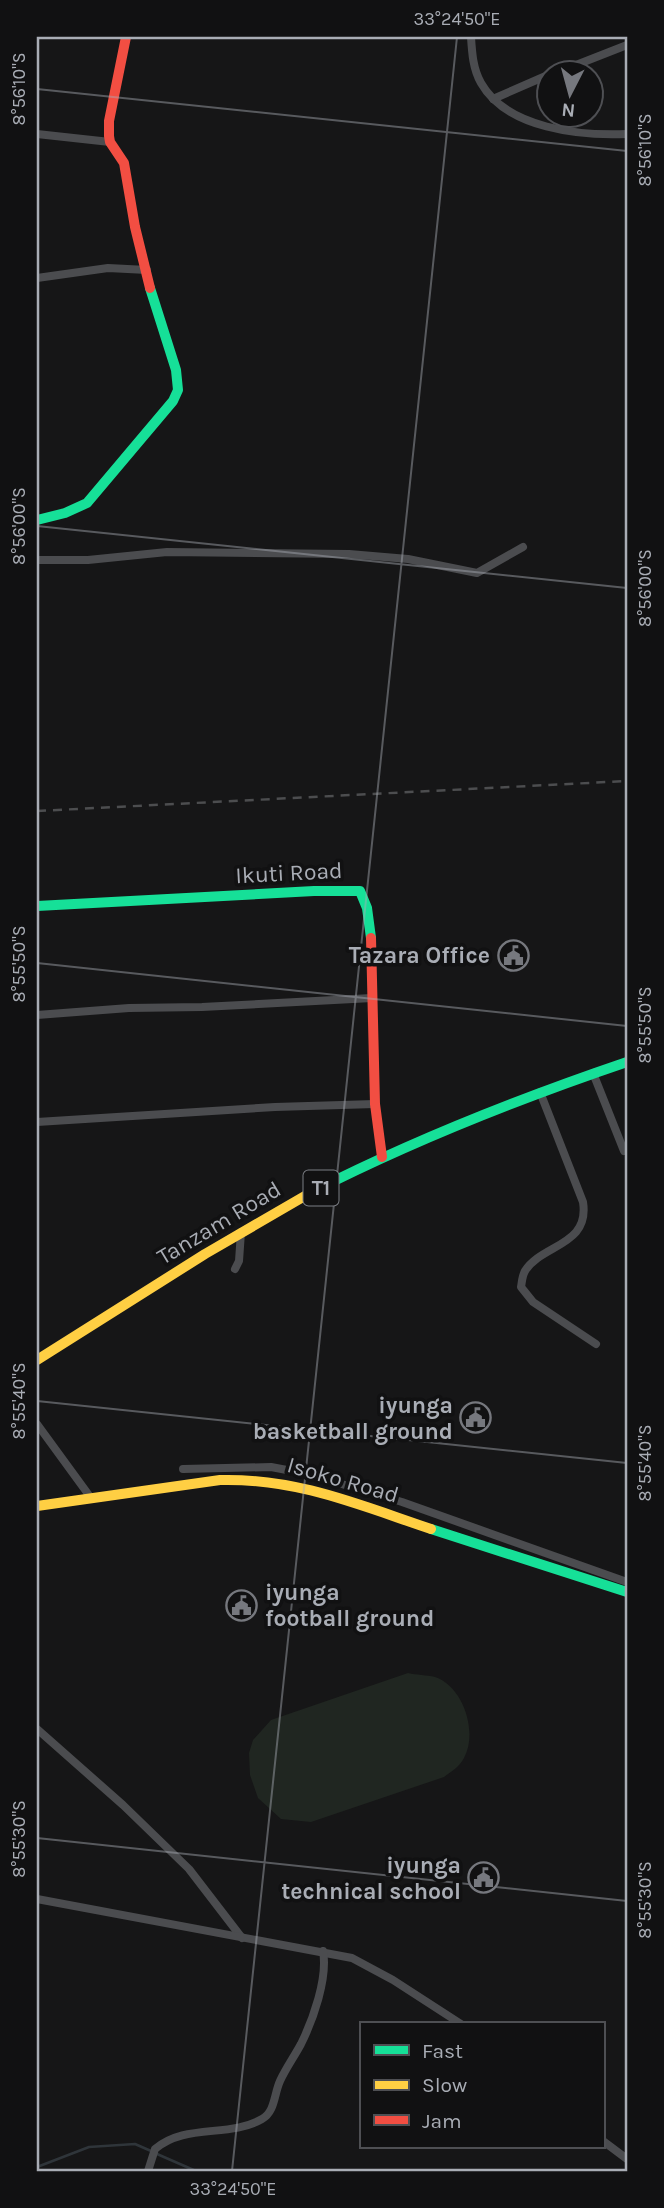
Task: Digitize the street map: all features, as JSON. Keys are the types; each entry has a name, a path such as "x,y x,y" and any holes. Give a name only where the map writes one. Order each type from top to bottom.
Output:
{"main road":[{"path":"37,520 65,513 87,503 177,395 176,370 153,302 135,227 124,163 110,142 109,121 126,37"},
{"name":"Ikuti Road","path":"37,906 314,891 360,891 367,908 371,931 375,1104 383,1157"},
{"name":"Tanzam Road","path":"37,1360 241,1232 383,1157 459,1123 627,1062"},
{"name":"Isoko Road","path":"37,1506 236,1479 283,1483 335,1495 627,1592"}],"street":[{"path":"471,37 472,60 482,86 493,99 516,116 560,129 627,134"},
{"path":"588,60 627,45"},
{"path":"493,99 534,81"},
{"path":"37,134 110,142"},
{"path":"37,278 108,268 147,270"},
{"path":"37,560 88,560 167,552 349,554 408,559 477,572 523,547"},
{"path":"37,1015 129,1008 372,998"},
{"path":"593,1073 624,1152"},
{"path":"540,1092 585,1211 578,1230 529,1267 523,1274 521,1287 533,1303 596,1344"},
{"path":"37,1122 275,1107 375,1104"},
{"path":"235,1269 239,1261 241,1232"},
{"path":"37,1424 91,1498"},
{"path":"183,1469 271,1467 328,1479 413,1506 627,1582"},
{"path":"37,1729 189,1869 242,1938"},
{"path":"37,1899 352,1958 368,1965 458,2022"},
{"path":"149,2168 155,2149 181,2135 244,2126 267,2116 281,2079 307,2030 325,1974 323,1951"},
{"path":"604,2142 627,2159"}],"shaded area":[{"path":"408,1673 435,1677 445,1682 461,1700 469,1724 468,1748 455,1769 444,1777 311,1822 281,1819 258,1798 250,1775 249,1753 253,1740 271,1720"}],"waterway":[{"path":"37,2167 89,2147 135,2144 151,2151"},
{"path":"157,2154 196,2171"}],"railway":[{"path":"37,811 627,781"}],"traffic: fast":[{"path":"37,520 65,513 87,503 173,401 178,390 176,370 150,288"},
{"path":"37,906 314,891 360,891 367,908 371,938"},
{"path":"310,1193 466,1122 627,1062"},
{"path":"431,1529 627,1592"}],"traffic: slow":[{"path":"37,1360 205,1254 310,1193"},
{"path":"37,1506 220,1480 248,1481 302,1488 353,1502 431,1529"}],"traffic: jam":[{"path":"126,37 109,121 109,136 124,163 135,227 150,288"},
{"path":"371,938 375,1104 382,1157"}],"place":[{"name":"Tazara Office","path":"513,955"},
{"name":"iyunga basketball ground","path":"476,1418"},
{"name":"iyunga football ground","path":"242,1605"},
{"name":"iyunga technical school","path":"484,1878"}]}
